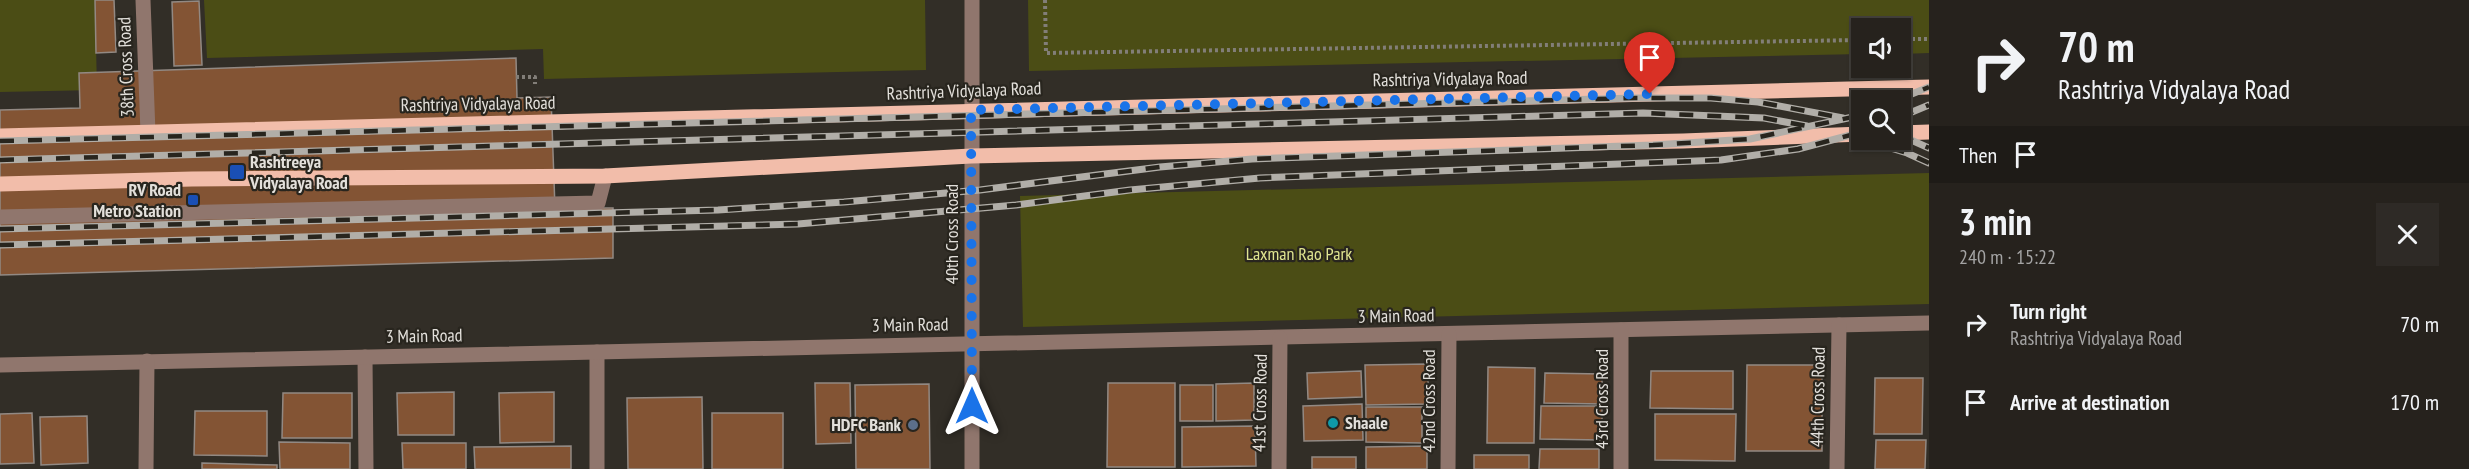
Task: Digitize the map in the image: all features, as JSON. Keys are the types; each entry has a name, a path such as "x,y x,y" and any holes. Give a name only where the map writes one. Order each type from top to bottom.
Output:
{"main road":[{"name":"Rashtriya Vidyalaya Road","path":"0,136 1929,87"},
{"path":"1911,133 1929,132"},
{"path":"0,184 192,179 605,176 971,156 1660,141 1851,134"}],"street":[{"name":"38th Cross Road","path":"143,0 147,133"},
{"name":"40th Cross Road","path":"972,0 972,469"},
{"path":"0,217 598,203 605,176"},
{"name":"3 Main Road","path":"0,364 1929,323"},
{"name":"44th Cross Road","path":"1837,469 1839,325"},
{"name":"43rd Cross Road","path":"1621,330 1621,469"},
{"name":"42nd Cross Road","path":"1448,469 1449,334"},
{"name":"41st Cross Road","path":"1279,469 1280,338"},
{"path":"597,352 597,469"},
{"path":"365,357 366,469"},
{"path":"146,469 147,361"}],"path":[{"path":"1045,0 1046,53 1851,40"},
{"path":"1911,39 1929,39"},
{"path":"516,77 535,77 535,84"}],"green space":[{"path":"0,0 95,0 97,90 0,92"},
{"path":"204,0 925,0 926,70 544,79 543,49 207,58"},
{"path":"1028,0 1929,0 1929,53 1911,54 1911,18 1851,18 1851,54 1029,71"},
{"name":"Laxman Rao Park","path":"1929,173 1929,304 1023,327 1020,196"}],"building":[{"path":"95,0 114,0 116,52 96,53"},
{"path":"199,1 202,65 174,66 172,2"},
{"path":"516,58 517,98 551,97 555,208 613,208 613,258 0,275 0,110 80,108 79,73"},
{"path":"1428,364 1428,404 1366,405 1365,365"},
{"path":"1747,365 1822,365 1822,451 1746,451"},
{"path":"1488,367 1535,368 1534,443 1487,443"},
{"path":"1361,371 1362,397 1308,399 1307,373"},
{"path":"1651,371 1733,371 1733,409 1650,408"},
{"path":"1545,373 1602,374 1602,404 1544,403"},
{"path":"1875,378 1923,378 1922,434 1874,434"},
{"path":"815,383 850,383 851,443 816,444"},
{"path":"1108,383 1175,383 1175,467 1107,467"},
{"path":"1254,383 1254,420 1216,421 1216,384"},
{"path":"929,384 930,469 856,469 855,385"},
{"path":"1180,385 1213,385 1213,421 1180,421"},
{"path":"454,392 454,435 398,435 397,393"},
{"path":"554,392 554,442 500,443 499,393"},
{"path":"283,393 352,393 352,438 282,438"},
{"path":"702,397 703,469 628,469 627,398"},
{"name":"Shaale","path":"1362,404 1363,440 1304,441 1303,406"},
{"path":"1541,406 1602,406 1602,440 1540,439"},
{"path":"1366,407 1422,407 1422,443 1366,442"},
{"path":"195,411 267,411 267,456 194,455"},
{"path":"32,413 34,463 0,464 0,414"},
{"path":"712,413 783,413 783,469 712,469"},
{"path":"1655,414 1736,414 1735,461 1655,460"},
{"path":"87,416 88,463 41,465 40,417"},
{"path":"1255,426 1256,466 1182,467 1182,427"},
{"path":"1876,440 1926,440 1925,469 1875,469"},
{"path":"279,442 350,443 350,469 280,469"},
{"path":"402,443 466,443 466,469 403,469"},
{"path":"571,446 571,469 475,469 474,447"},
{"path":"1427,446 1427,469 1366,469 1366,447"},
{"path":"1540,449 1599,449 1599,469 1539,469"},
{"path":"1474,455 1529,455 1529,469 1474,469"},
{"path":"1312,457 1356,457 1356,469 1312,469"},
{"path":"202,463 277,465 277,469 202,469"}],"railway":[{"path":"1911,94 1929,87"},
{"path":"0,141 1636,98 1711,98 1758,102 1843,118"},
{"path":"1911,112 1929,105"},
{"path":"0,160 1643,113 1764,118 1807,126"},
{"path":"0,229 718,210 980,190 1160,167 1252,159 1653,145 1750,139 1851,117"},
{"path":"0,245 798,224 1016,205 1130,190 1260,178 1721,160 1798,149 1851,135"},
{"path":"1911,140 1929,148"},
{"path":"1897,150 1929,163"}],"place":[{"name":"Rashtreeya Vidyalaya Road","path":"237,172"},
{"name":"RV Road Metro Station","path":"193,200"},
{"name":"Shaale","path":"1333,423"},
{"name":"HDFC Bank","path":"913,425"}],"route":[{"path":"972,406 971,110 1650,94"}]}
